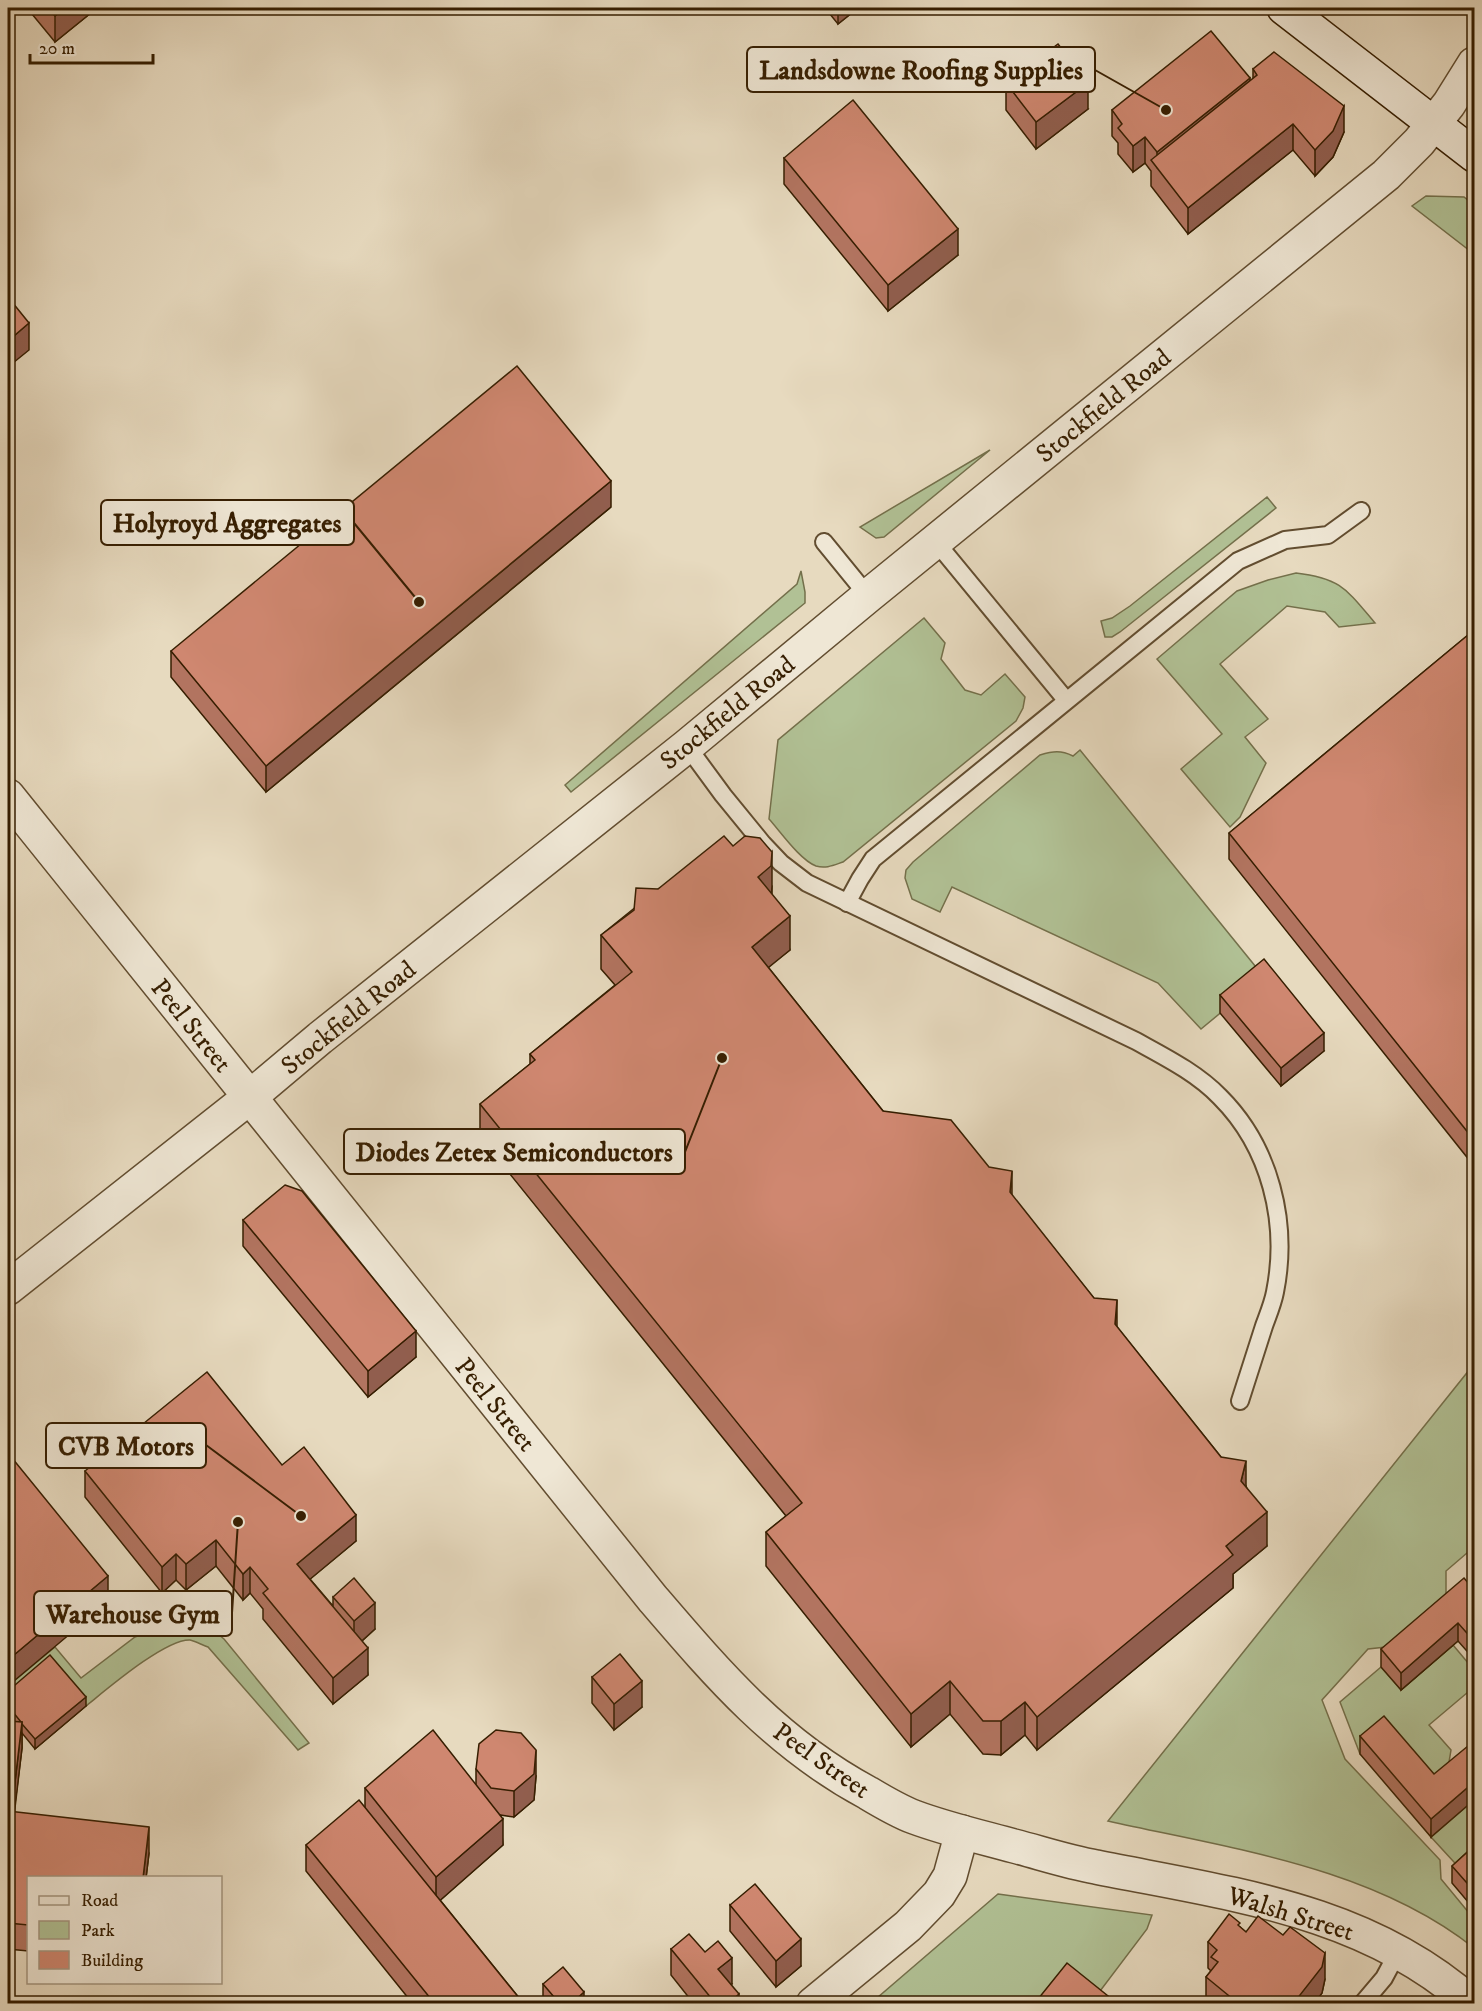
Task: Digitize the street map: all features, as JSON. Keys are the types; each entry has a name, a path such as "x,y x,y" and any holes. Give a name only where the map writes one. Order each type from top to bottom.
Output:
{"street":[{"path":"1284,8 1474,155"},
{"name":"Stockfield Road","path":"8,1288 687,746 1386,175 1434,124 1474,64"},
{"name":"Peel Street","path":"8,796 652,1599 710,1666 756,1713 817,1763 913,1816 962,1832 1092,1866"},
{"path":"813,2004 908,1926 939,1894 950,1876 962,1832"},
{"name":"Walsh Street","path":"1092,1866 1289,1907 1353,1929 1399,1950 1430,1969 1472,2004"}],"lane":[{"path":"847,903 873,859 1238,561 1285,540 1328,535 1361,511"},
{"path":"824,542 868,596"},
{"path":"936,542 1066,700"},
{"path":"687,746 723,795 781,863 807,883 1136,1041 1182,1067 1220,1096 1250,1135 1269,1177 1279,1216 1280,1248 1275,1292 1240,1401"},
{"path":"1362,2004 1384,1978 1399,1950"}],"green space":[{"path":"1426,196 1464,197 1474,205 1474,254 1412,206"},
{"path":"990,450 884,537 876,538 860,527"},
{"path":"1267,497 1276,508 1120,632 1112,637 1105,637 1101,621 1112,618 1130,606"},
{"path":"801,571 805,603 571,792 565,785 797,584"},
{"path":"1296,573 1333,582 1350,594 1375,623 1339,627 1325,612 1287,606 1220,664 1268,719 1245,737 1266,763 1240,817 1230,827 1181,769 1222,734 1157,659 1237,591"},
{"path":"924,618 945,643 941,659 965,690 981,695 1005,674 1025,697 1023,708 1016,721 843,862 827,867 816,866 797,852 769,819 778,740"},
{"path":"1080,750 1264,977 1201,1029 1158,983 952,887 940,912 912,899 905,878 906,870 913,862 1040,755 1057,752 1073,756"},
{"path":"1474,1364 1474,1547 1446,1571 1446,1594 1386,1647 1368,1649 1322,1700 1345,1759 1440,1860 1441,1879 1474,1919 1474,1948 1434,1920 1391,1898 1346,1880 1251,1852 1108,1821"},
{"path":"180,1622 204,1626 224,1639 309,1743 298,1750 208,1647 190,1640 179,1642 151,1656 86,1706 50,1665 8,1700 8,1686 55,1647 81,1678 135,1637 162,1626"},
{"path":"1453,1645 1474,1670 1474,1687 1429,1725 1451,1750 1448,1768 1429,1786 1360,1754 1340,1702 1381,1667 1401,1690"},
{"path":"1474,1800 1474,1863 1464,1873 1431,1837"},
{"path":"998,1894 1152,1915 1147,1929 1091,2003 870,2004"}],"building":[{"path":"48,8 65,8 55,16"},
{"path":"1211,31 1250,78 1157,152 1145,137 1133,146 1118,128 1122,124 1112,110"},
{"path":"1058,44 1088,83 1036,122 1006,83"},
{"path":"1274,52 1344,106 1333,131 1315,150 1293,124 1188,208 1151,160 1257,75 1253,69"},
{"path":"853,100 958,229 888,285 784,158"},
{"path":"8,297 29,323 8,341"},
{"path":"517,366 611,481 266,766 171,651"},
{"path":"1474,630 1474,1140 1229,833"},
{"path":"724,836 733,846 745,836 760,838 772,852 771,866 758,877 790,916 752,947 883,1111 951,1120 989,1167 1012,1171 1010,1192 1094,1298 1117,1300 1115,1324 1221,1457 1246,1461 1241,1481 1267,1512 1226,1546 1233,1555 1037,1717 1025,1702 1001,1721 983,1721 950,1681 911,1714 766,1532 802,1503 480,1104 535,1060 530,1054 632,972 601,935 634,910 636,888 658,889"},
{"path":"1264,959 1324,1033 1281,1068 1220,995"},
{"path":"285,1185 302,1191 416,1331 368,1371 243,1220"},
{"path":"207,1372 282,1465 304,1447 356,1515 297,1564 368,1648 333,1678 263,1593 268,1589 250,1567 243,1574 216,1540 186,1564 176,1554 162,1567 85,1471"},
{"path":"8,1453 108,1576 8,1660"},
{"path":"354,1578 375,1603 354,1621 333,1597"},
{"path":"1464,1578 1474,1590 1474,1641 1458,1623 1401,1673 1381,1649"},
{"path":"620,1654 642,1681 614,1704 592,1677"},
{"path":"50,1655 86,1697 35,1739 8,1706 8,1691"},
{"path":"1384,1716 1434,1774 1474,1741 1474,1782 1431,1819 1360,1736"},
{"path":"8,1721 22,1722 13,1799 8,1799"},
{"path":"433,1730 503,1819 436,1877 365,1788"},
{"path":"496,1730 521,1733 536,1750 534,1774 514,1791 491,1788 476,1769 479,1744"},
{"path":"359,1800 524,2004 435,2004 306,1845"},
{"path":"8,1811 149,1827 143,1876 27,1876 27,1925 8,1923"},
{"path":"1474,1846 1474,1891 1452,1866"},
{"path":"755,1884 801,1939 776,1961 730,1905"},
{"path":"1229,1914 1240,1923 1238,1925 1246,1932 1258,1916 1283,1935 1290,1927 1325,1953 1322,1967 1293,2004 1239,2004 1206,1977 1218,1962 1211,1957 1217,1950 1208,1942"},
{"path":"689,1934 705,1952 718,1941 732,1958 718,1969 739,1994 728,2004 716,2004 671,1949"},
{"path":"1067,1963 1118,2004 1034,2004"},
{"path":"563,1967 584,1992 571,2004 560,2004 543,1984"},
{"path":"8,1997 55,2000 55,2004 8,2004"}],"place":[{"name":"Landsdowne Roofing Supplies","path":"1166,110"},
{"name":"Holyroyd Aggregates","path":"419,602"},
{"name":"Diodes Zetex Semiconductors","path":"722,1058"},
{"name":"CVB Motors","path":"301,1516"},
{"name":"Warehouse Gym","path":"238,1522"}]}
